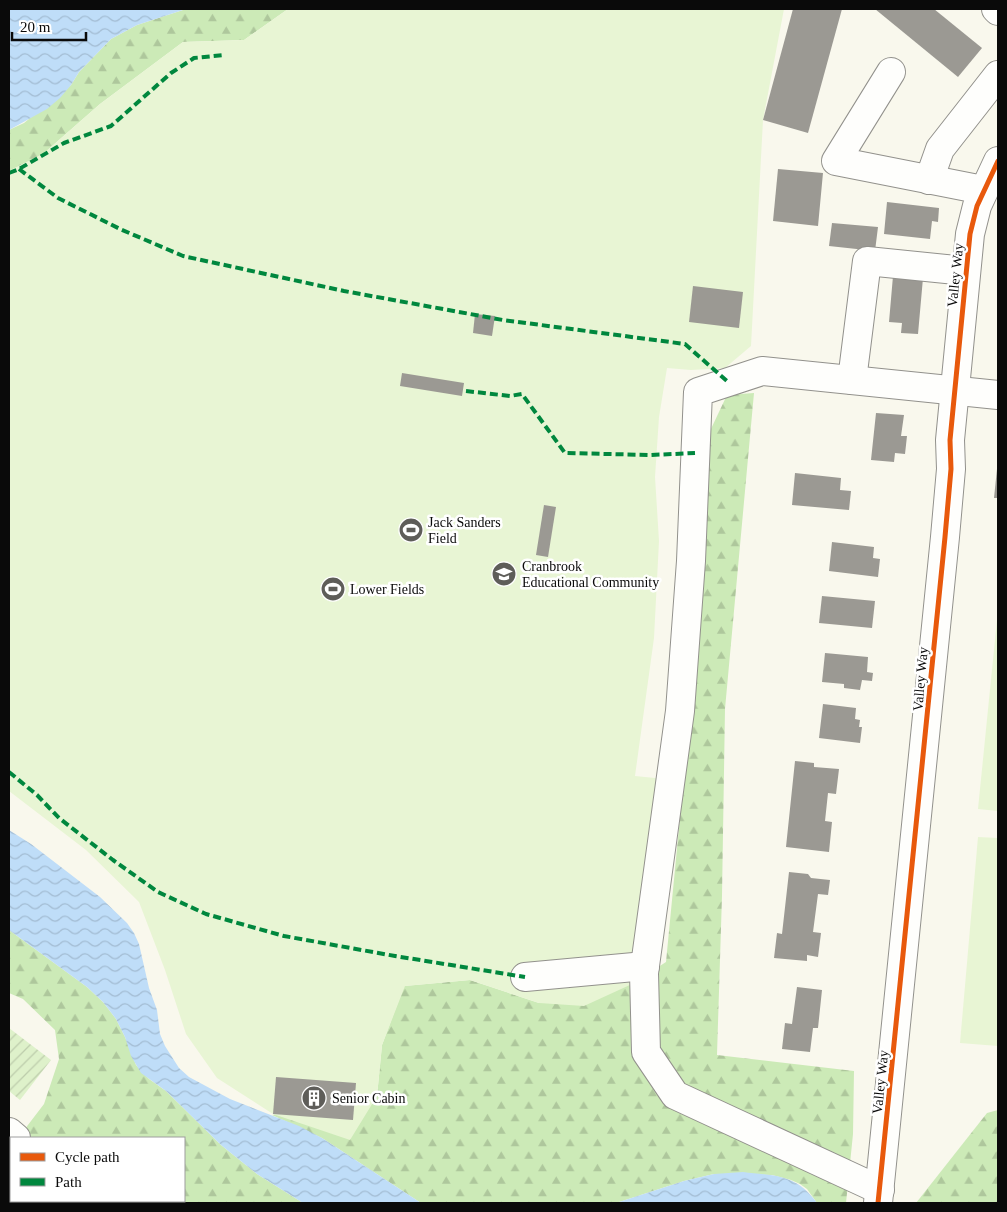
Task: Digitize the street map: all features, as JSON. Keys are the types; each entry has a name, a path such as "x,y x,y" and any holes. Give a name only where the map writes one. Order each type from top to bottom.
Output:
{"street":[{"path":"891,72 836,161 983,190"},
{"path":"929,180 940,149 998,75"},
{"name":"Valley Way","path":"879,1196 947,518 951,469 950,440 970,234 983,190 998,161"},
{"path":"852,380 867,261 966,271"},
{"path":"879,1196 675,1095 646,1052 644,966 680,711 692,561 698,392 762,371 998,395"},
{"path":"526,977 644,966"}],"green space":[{"path":"186,9 288,9 244,40 183,42 100,104 43,154 9,171 9,130 24,123 71,85 79,72 111,39 137,25"},
{"name":"Lower Fields","path":"288,9 784,9 763,120 751,346 725,368 691,370 667,368 659,417 655,477 659,541 654,638 635,776 665,779 632,984 584,1006 539,1003 470,980 405,986 382,1045 377,1096 350,1140 273,1114 217,1078 186,1034 165,970 139,902 86,850 9,791 9,171 43,154 100,104 183,42 244,40"},
{"path":"754,393 725,709 717,1055 854,1071 853,1134 846,1203 817,1203 807,1189 800,1184 772,1175 714,1174 684,1181 616,1203 421,1203 322,1138 272,1115 377,1096 382,1045 404,986 470,980 539,1003 632,984 666,962 700,611 710,431 727,395"},
{"path":"998,610 998,811 978,809"},
{"path":"978,837 998,838 998,1046 960,1043"},
{"path":"9,930 87,987 103,1002 116,1019 136,1065 149,1079 166,1091 221,1145 257,1174 303,1203 9,1203 10,1149 10,1202 185,1202 185,1137 19,1137 44,1104 59,1059 55,1030 23,999 9,993"},
{"path":"9,1028 51,1060 20,1100 9,1091"},
{"path":"998,1110 998,1203 916,1203 987,1113"}],"water":[{"path":"9,9 186,9 137,25 111,39 79,72 60,98 47,109 9,130"},
{"path":"9,830 31,844 100,897 127,923 139,944 149,988 157,1010 160,1034 179,1068 189,1077 230,1099 299,1126 322,1138 421,1203 303,1203 257,1174 221,1145 166,1091 141,1073 131,1056 125,1037 116,1019 103,1002 87,987 9,930"},
{"path":"743,1172 784,1178 801,1186 817,1203 616,1203 684,1181 714,1174"}],"building":[{"path":"793,9 842,9 808,133 763,120"},
{"path":"875,9 934,9 982,48 958,77"},
{"path":"778,169 823,173 818,226 773,221"},
{"path":"887,202 939,208 938,222 932,221 930,239 884,234"},
{"path":"832,223 878,227 875,251 829,246"},
{"path":"893,276 923,278 918,334 901,333 902,323 889,322"},
{"path":"693,286 743,292 739,328 689,322"},
{"path":"475,314 495,316 492,336 473,333"},
{"path":"402,373 464,383 462,396 400,386"},
{"path":"876,413 904,415 901,436 907,436 905,454 895,453 894,462 871,460"},
{"path":"997,469 998,498 994,498"},
{"path":"795,473 841,478 840,490 851,491 849,510 792,505"},
{"path":"544,505 556,507 548,557 536,555"},
{"path":"832,542 874,547 873,558 880,559 878,577 829,571"},
{"path":"822,596 875,601 872,628 819,623"},
{"path":"825,653 868,657 867,672 873,673 872,681 862,680 860,690 844,688 844,684 822,682"},
{"path":"823,704 856,708 855,719 860,720 859,727 862,727 860,743 819,738"},
{"path":"795,761 814,763 814,767 839,769 836,794 828,793 825,821 832,822 829,852 786,847"},
{"path":"789,872 808,874 811,878 830,880 828,895 818,894 813,932 821,933 818,957 807,955 807,961 774,958 777,933 782,934"},
{"path":"797,987 822,990 818,1028 813,1028 810,1052 782,1049 785,1023 792,1024"},
{"name":"Senior Cabin","path":"276,1077 356,1083 353,1120 273,1114"}],"marked path":[{"path":"9,173 64,143 111,126 171,73 194,58 224,55"},
{"path":"19,169 58,198 120,229 183,256 344,291 503,320 685,344 728,382"},
{"path":"466,391 510,396 522,394 565,453 651,455 695,453"},
{"path":"9,772 37,795 59,818 113,860 158,892 206,914 284,936 525,977"}],"cycle path":[{"path":"878,1203 945,537 951,469 950,440 970,234 977,206 998,161"}],"place":[{"name":"Jack Sanders Field","path":"411,530"},
{"name":"Cranbrook Educational Community","path":"504,574"},
{"name":"Lower Fields","path":"333,589"},
{"name":"Senior Cabin","path":"314,1098"}]}
